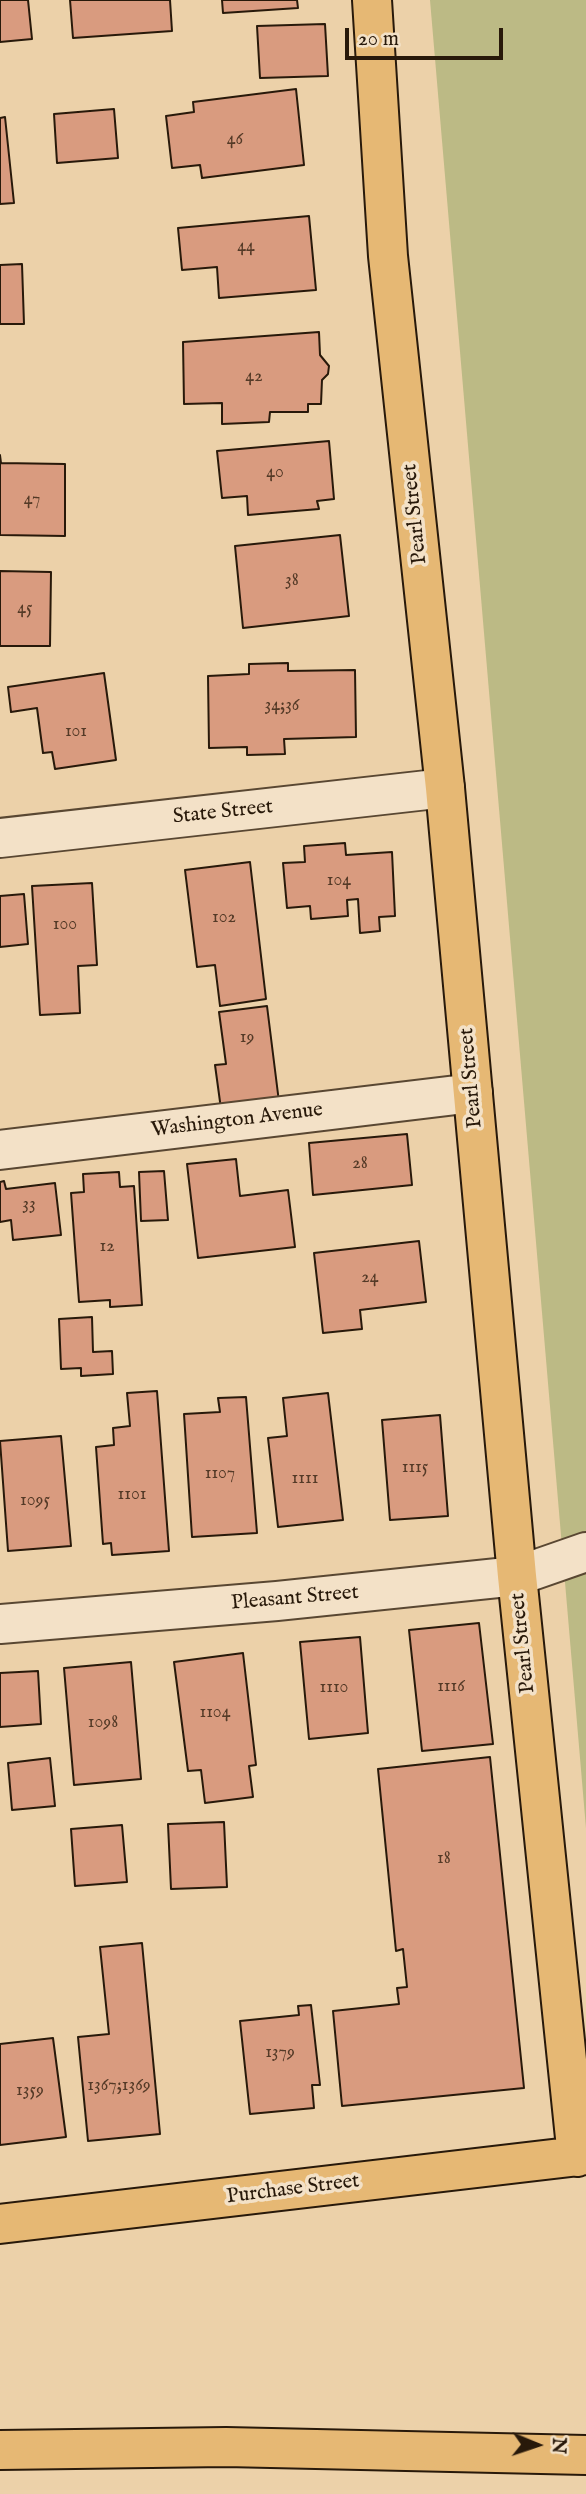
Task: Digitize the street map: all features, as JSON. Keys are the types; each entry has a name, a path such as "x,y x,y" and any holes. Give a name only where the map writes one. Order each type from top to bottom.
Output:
{"main road":[{"name":"Pearl Street","path":"372,0 388,256 445,788 517,1576 582,2156"},
{"name":"Purchase Street","path":"0,2224 582,2156"},
{"path":"0,2450 226,2447 586,2455"}],"street":[{"name":"State Street","path":"0,838 445,788"},
{"name":"Washington Avenue","path":"0,1150 473,1093"},
{"name":"Pleasant Street","path":"0,1624 277,1601 517,1576 586,1552"}],"shaded area":[{"path":"430,0 586,0 586,1828"}],"building":[{"path":"0,0 28,0 32,39 0,42"},
{"path":"70,0 170,0 172,31 73,38"},
{"path":"222,0 297,0 298,8 223,13"},
{"path":"325,24 328,76 260,78 257,26"},
{"path":"296,89 304,165 202,178 200,165 172,168 166,116 194,112 193,102"},
{"path":"114,109 118,158 57,163 54,114"},
{"path":"5,117 14,203 0,204 0,118"},
{"path":"309,216 316,290 219,298 217,267 182,270 178,228"},
{"path":"22,264 24,324 0,324 0,265"},
{"path":"319,332 320,355 329,366 328,374 322,380 321,404 308,404 308,412 270,412 269,422 222,424 222,403 184,404 183,342"},
{"path":"329,441 334,499 317,501 319,509 248,515 247,496 222,498 217,451"},
{"path":"0,455 1,463 65,464 65,536 0,535"},
{"path":"340,535 349,616 243,628 235,546"},
{"path":"0,571 51,572 50,646 0,646"},
{"path":"288,663 288,671 355,670 356,737 284,739 285,754 247,755 247,747 209,748 208,676 249,674 249,664"},
{"path":"104,673 116,760 55,769 52,752 43,753 37,708 11,712 8,687"},
{"path":"345,843 346,855 392,852 395,916 379,917 380,931 360,933 358,899 347,900 348,916 311,919 310,906 287,908 283,863 305,862 304,846"},
{"path":"250,862 266,999 220,1006 215,965 197,967 185,870"},
{"path":"92,883 97,965 78,966 80,1013 40,1015 32,886"},
{"path":"24,894 28,944 0,947 0,896"},
{"path":"267,1006 279,1102 221,1109 215,1065 226,1064 219,1012"},
{"path":"407,1134 412,1185 313,1195 309,1143"},
{"path":"236,1159 240,1196 288,1190 295,1247 198,1258 187,1164"},
{"path":"164,1171 168,1220 141,1221 139,1172"},
{"path":"119,1172 120,1187 134,1186 142,1305 110,1307 110,1300 79,1302 71,1193 84,1192 83,1174"},
{"path":"4,1181 6,1189 55,1183 61,1235 13,1240 11,1220 0,1222 0,1182"},
{"path":"419,1241 426,1302 360,1310 362,1329 323,1333 314,1253"},
{"path":"92,1317 93,1352 112,1351 113,1374 81,1376 81,1368 61,1369 59,1319"},
{"path":"157,1391 169,1551 112,1555 111,1543 103,1544 96,1447 114,1445 113,1428 130,1426 127,1393"},
{"path":"328,1393 343,1520 278,1527 268,1438 287,1436 283,1398"},
{"path":"246,1397 257,1533 192,1537 184,1414 220,1412 218,1398"},
{"path":"440,1415 448,1516 390,1520 382,1420"},
{"path":"61,1436 71,1546 8,1551 0,1441"},
{"path":"479,1623 493,1744 422,1751 409,1630"},
{"path":"360,1637 368,1733 309,1739 300,1642"},
{"path":"243,1653 256,1765 249,1766 253,1797 205,1803 201,1770 188,1771 174,1662"},
{"path":"131,1662 141,1779 74,1785 64,1668"},
{"path":"38,1671 41,1724 0,1727 0,1673"},
{"path":"490,1757 524,2088 342,2106 333,2011 399,2004 397,1988 407,1987 403,1949 396,1951 378,1769"},
{"path":"50,1758 55,1806 12,1810 8,1763"},
{"path":"224,1822 227,1887 171,1889 168,1824"},
{"path":"122,1825 127,1882 75,1886 71,1829"},
{"path":"142,1943 160,2134 88,2141 78,2037 109,2034 100,1947"},
{"path":"311,2005 320,2085 312,2085 314,2108 250,2114 240,2021 299,2015 298,2006"},
{"path":"53,2038 66,2137 0,2145 0,2044"}]}
